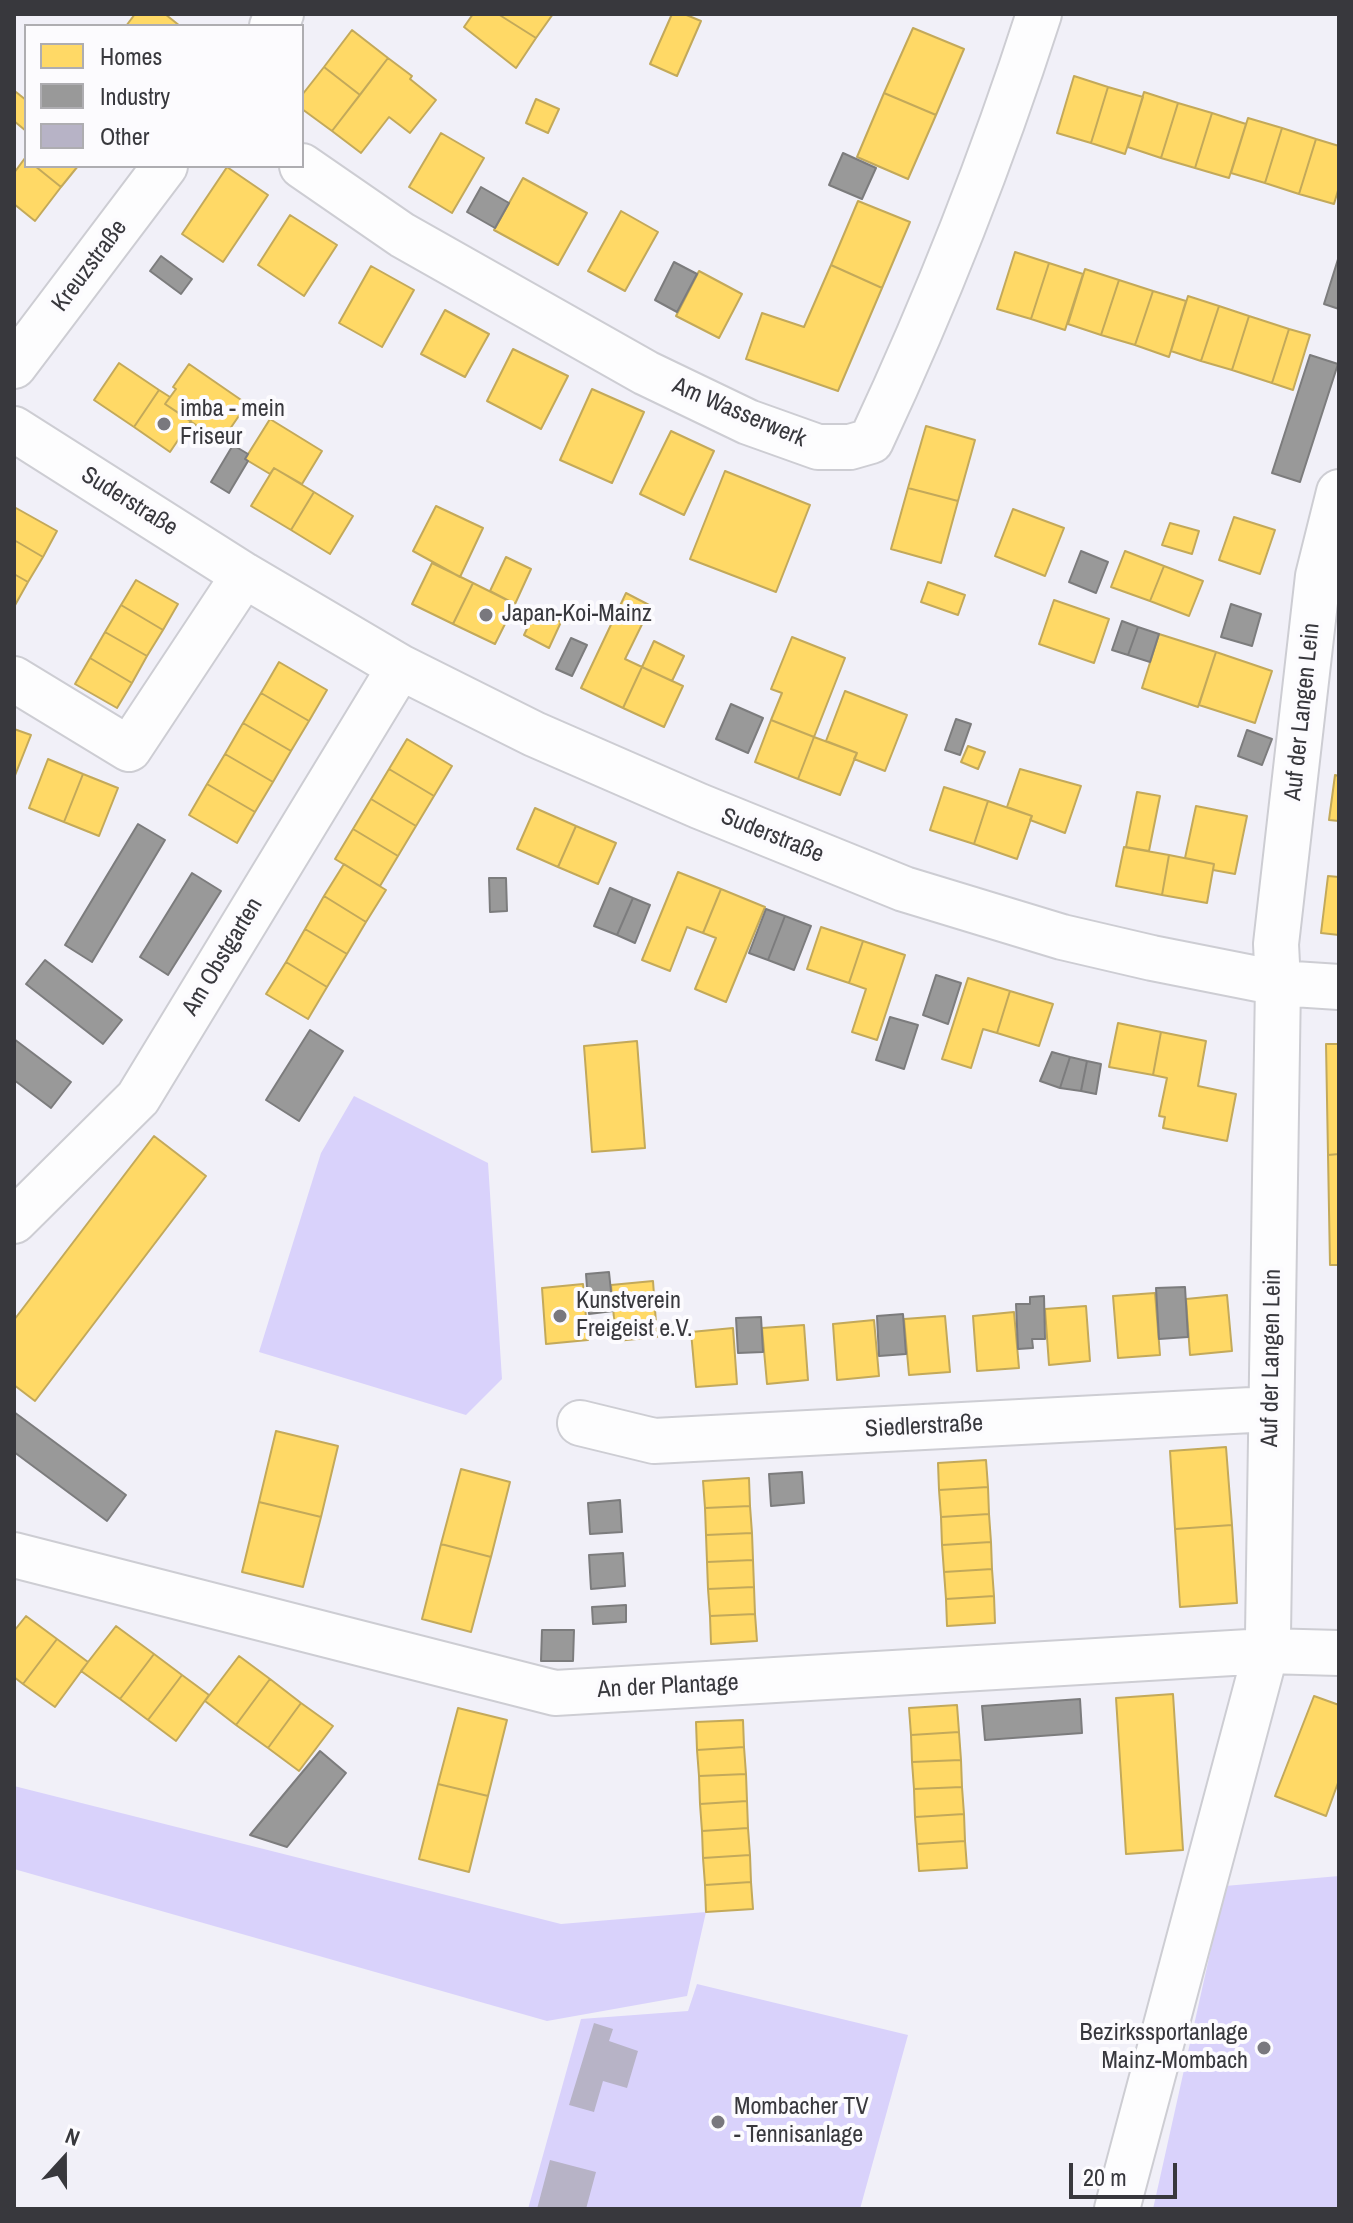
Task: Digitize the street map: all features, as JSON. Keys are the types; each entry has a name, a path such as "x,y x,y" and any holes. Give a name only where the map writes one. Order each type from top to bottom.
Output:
{"street":[{"name":"Am Wasserwerk","path":"304,167 402,235 646,373 748,422 818,447 850,447 871,441 902,375 975,201 1039,14"},
{"name":"Kreuzstraße","path":"14,366 163,168"},
{"name":"Suderstraße","path":"14,429 244,575 400,667 534,734 660,790 904,889 1062,937 1278,983 1339,987"},
{"name":"Auf der Langen Lein","path":"1117,2209 1266,1651 1278,983 1276,944 1339,492"},
{"path":"14,679 129,749 244,575"},
{"name":"Am Obstgarten","path":"14,1221 138,1098 400,667"},
{"name":"Siedlerstraße","path":"580,1423 654,1441 1271,1409"},
{"name":"An der Plantage","path":"14,1555 555,1693 1266,1651 1339,1653"}],"shaded area":[{"path":"354,1096 488,1163 502,1379 466,1415 259,1352 321,1153"},
{"path":"14,1786 561,1924 706,1912 687,1996 547,2021 14,1869"},
{"name":"Bezirkssportanlage Mainz-Mombach","path":"1339,1876 1339,2209 1153,2209 1225,1886"},
{"name":"Mombacher TV - Tennisanlage","path":"697,1984 908,2035 860,2209 528,2209 581,2019 688,2011"}],"building: Homes":[{"path":"135,14 165,14 178,24 128,24"},
{"path":"473,14 498,14 536,38 516,68 464,27"},
{"path":"498,14 553,14 536,38"},
{"path":"672,14 684,14 701,21 677,76 650,64"},
{"path":"913,28 964,49 936,115 884,93"},
{"path":"352,30 388,58 360,95 324,67"},
{"path":"388,58 436,100 410,133 389,117 361,153 332,131"},
{"path":"324,67 360,95 332,131 304,110 304,92"},
{"path":"1074,76 1108,87 1091,143 1057,133"},
{"path":"1108,87 1143,97 1125,154 1091,143"},
{"path":"16,92 24,98 24,129 14,121"},
{"path":"1144,92 1178,103 1161,158 1128,147"},
{"path":"884,93 936,115 908,179 857,157"},
{"path":"536,99 559,109 548,133 526,123"},
{"path":"1178,103 1212,113 1195,168 1161,158"},
{"path":"1212,113 1246,124 1229,178 1195,168"},
{"path":"1248,118 1282,128 1265,183 1231,173"},
{"path":"1282,128 1316,139 1299,194 1265,183"},
{"path":"441,133 484,158 452,213 409,187"},
{"path":"1316,139 1339,146 1339,187 1334,204 1299,194"},
{"path":"24,159 24,168 37,168 61,187 35,221 14,204 14,173"},
{"path":"37,168 76,168 61,187"},
{"path":"226,168 268,195 223,262 182,234"},
{"path":"523,178 587,213 558,265 494,230"},
{"path":"858,201 910,222 882,288 831,265"},
{"path":"621,211 658,232 625,291 588,271"},
{"path":"290,215 337,245 304,296 258,265"},
{"path":"1015,252 1049,263 1031,319 997,309"},
{"path":"1049,263 1083,274 1065,330 1031,319"},
{"path":"831,265 882,288 838,391 746,359 762,313 804,327"},
{"path":"371,266 414,290 382,347 339,323"},
{"path":"1085,269 1119,280 1101,335 1068,324"},
{"path":"699,271 742,294 719,338 676,316"},
{"path":"1119,280 1153,291 1135,345 1101,335"},
{"path":"1153,291 1186,301 1169,357 1135,345"},
{"path":"1188,296 1219,306 1201,361 1171,351"},
{"path":"1219,306 1249,316 1232,370 1201,361"},
{"path":"445,310 489,334 465,377 421,354"},
{"path":"1249,316 1289,329 1272,383 1232,370"},
{"path":"1289,329 1310,335 1293,390 1272,383"},
{"path":"513,349 568,376 541,429 487,401"},
{"path":"119,363 159,390 134,427 94,400"},
{"path":"189,364 247,404 221,442 165,404"},
{"path":"592,389 644,412 612,483 560,460"},
{"path":"159,390 170,397 165,404 191,421 170,452 134,427"},
{"path":"270,419 322,451 302,484 274,468 270,474 245,459"},
{"path":"926,426 975,440 958,501 908,488"},
{"path":"671,431 714,451 684,515 640,494"},
{"path":"274,468 314,492 291,530 251,506"},
{"path":"725,471 810,505 776,592 690,559"},
{"path":"908,488 958,501 941,563 891,549"},
{"path":"314,492 353,516 330,554 291,530"},
{"path":"436,506 483,528 460,577 413,551"},
{"path":"16,508 57,531 43,557 14,540"},
{"path":"1013,509 1064,528 1045,576 995,556"},
{"path":"1234,517 1275,530 1260,574 1219,560"},
{"path":"1170,523 1199,531 1192,554 1162,545"},
{"path":"14,540 43,557 28,582 14,574"},
{"path":"1125,551 1164,566 1150,601 1111,587"},
{"path":"506,557 531,569 515,604 490,591"},
{"path":"432,563 473,583 453,624 412,604"},
{"path":"1164,566 1203,581 1189,616 1150,601"},
{"path":"14,574 28,582 14,607"},
{"path":"136,580 178,604 163,630 121,605"},
{"path":"928,582 965,595 958,615 921,602"},
{"path":"473,583 515,604 495,644 453,624"},
{"path":"626,593 651,606 625,659 642,667 623,708 581,688"},
{"path":"1054,600 1109,619 1094,663 1039,644"},
{"path":"121,605 163,630 147,656 105,632"},
{"path":"536,610 561,622 549,648 524,635"},
{"path":"105,632 147,656 132,683 90,658"},
{"path":"1159,634 1216,652 1198,707 1142,688"},
{"path":"792,637 845,658 814,737 771,720 782,693 771,689"},
{"path":"654,641 684,656 672,681 642,667"},
{"path":"1216,652 1272,671 1255,723 1199,705"},
{"path":"90,658 132,683 117,708 75,684"},
{"path":"279,662 327,690 309,721 261,693"},
{"path":"642,667 683,686 664,727 623,708"},
{"path":"845,691 907,715 885,771 854,759 857,753 826,741"},
{"path":"261,693 309,721 291,751 243,723"},
{"path":"771,720 814,737 798,779 755,762"},
{"path":"243,723 291,751 273,782 225,754"},
{"path":"14,729 31,735 14,778"},
{"path":"814,737 857,753 840,795 798,779"},
{"path":"407,739 452,766 434,796 389,769"},
{"path":"968,746 985,752 978,769 961,762"},
{"path":"225,754 273,782 255,812 207,784"},
{"path":"48,759 83,774 64,822 29,808"},
{"path":"389,769 434,796 416,826 371,799"},
{"path":"1020,769 1081,786 1065,833 1030,820 1032,816 1007,807"},
{"path":"83,774 118,788 99,836 64,822"},
{"path":"1335,775 1339,776 1339,821 1329,820"},
{"path":"207,784 255,812 237,843 189,815"},
{"path":"944,787 988,801 974,844 930,830"},
{"path":"1137,792 1160,796 1149,851 1126,847"},
{"path":"371,799 416,826 398,856 353,829"},
{"path":"988,801 1032,816 1017,859 974,844"},
{"path":"1196,806 1247,816 1235,874 1213,870 1214,864 1185,858"},
{"path":"535,808 576,826 558,867 517,849"},
{"path":"576,826 616,843 598,884 558,867"},
{"path":"353,829 398,856 380,886 335,859"},
{"path":"1124,847 1169,855 1162,895 1116,886"},
{"path":"1169,855 1214,864 1207,903 1162,895"},
{"path":"344,864 386,890 366,922 324,896"},
{"path":"678,872 721,889 703,933 687,927 670,971 642,960"},
{"path":"1328,876 1339,877 1339,935 1321,933"},
{"path":"721,889 765,907 726,1002 695,989 716,938 703,933"},
{"path":"324,896 366,922 347,954 305,929"},
{"path":"821,927 863,941 849,983 807,969"},
{"path":"305,929 347,954 327,987 286,962"},
{"path":"863,941 905,955 877,1040 852,1032 866,989 849,983"},
{"path":"286,962 327,987 308,1019 266,994"},
{"path":"968,978 1010,991 997,1033 983,1029 971,1068 942,1059"},
{"path":"1010,991 1053,1004 1039,1046 997,1033"},
{"path":"1118,1023 1161,1032 1153,1075 1109,1067"},
{"path":"1161,1032 1206,1041 1198,1086 1236,1094 1227,1141 1163,1128 1165,1117 1159,1116 1167,1078 1153,1075"},
{"path":"637,1041 645,1148 592,1152 584,1046"},
{"path":"1326,1044 1339,1044 1339,1154 1328,1155"},
{"path":"154,1136 206,1176 35,1401 14,1385 14,1320"},
{"path":"1339,1154 1339,1265 1330,1265 1328,1155"},
{"path":"653,1281 657,1337 616,1341 611,1285"},
{"path":"583,1284 588,1340 546,1344 542,1288"},
{"path":"1155,1293 1160,1355 1118,1358 1113,1296"},
{"path":"1227,1295 1232,1351 1190,1355 1186,1299"},
{"path":"1086,1306 1090,1361 1049,1365 1045,1309"},
{"path":"1014,1312 1019,1368 977,1371 973,1316"},
{"path":"945,1316 950,1372 909,1375 904,1319"},
{"path":"874,1320 879,1376 837,1380 833,1324"},
{"path":"804,1325 808,1380 767,1384 762,1328"},
{"path":"733,1328 737,1384 696,1387 691,1332"},
{"path":"276,1431 338,1446 321,1517 259,1502"},
{"path":"1226,1447 1232,1525 1175,1529 1170,1451"},
{"path":"986,1460 988,1487 939,1490 938,1463"},
{"path":"461,1469 510,1482 491,1557 441,1544"},
{"path":"749,1478 750,1506 705,1508 703,1481"},
{"path":"988,1487 989,1514 941,1517 939,1490"},
{"path":"259,1502 321,1517 303,1587 242,1572"},
{"path":"750,1506 752,1533 706,1535 705,1508"},
{"path":"989,1514 991,1542 942,1545 941,1517"},
{"path":"1232,1525 1237,1603 1180,1607 1175,1529"},
{"path":"752,1533 753,1560 707,1562 706,1535"},
{"path":"991,1542 992,1569 944,1572 942,1545"},
{"path":"441,1544 491,1557 471,1632 422,1619"},
{"path":"753,1560 754,1587 708,1589 707,1562"},
{"path":"992,1569 994,1596 946,1599 944,1572"},
{"path":"754,1587 755,1614 710,1616 708,1589"},
{"path":"994,1596 995,1623 947,1626 946,1599"},
{"path":"755,1614 757,1641 711,1644 710,1616"},
{"path":"26,1616 57,1639 23,1684 14,1677 14,1631"},
{"path":"116,1626 154,1654 120,1699 81,1671"},
{"path":"57,1639 88,1662 55,1707 23,1684"},
{"path":"154,1654 182,1675 148,1720 120,1699"},
{"path":"239,1656 270,1679 236,1725 205,1701"},
{"path":"182,1675 209,1695 176,1741 148,1720"},
{"path":"270,1679 301,1703 268,1748 236,1725"},
{"path":"1173,1694 1183,1850 1126,1854 1116,1698"},
{"path":"1314,1696 1339,1705 1339,1780 1326,1816 1275,1796"},
{"path":"301,1703 333,1726 299,1771 268,1748"},
{"path":"957,1705 959,1732 911,1735 909,1708"},
{"path":"458,1708 507,1720 488,1796 438,1784"},
{"path":"743,1720 744,1747 697,1750 696,1722"},
{"path":"959,1732 961,1760 912,1762 911,1735"},
{"path":"744,1747 746,1774 699,1776 697,1750"},
{"path":"961,1760 962,1787 914,1789 912,1762"},
{"path":"746,1774 747,1801 700,1804 699,1776"},
{"path":"438,1784 488,1796 469,1872 419,1859"},
{"path":"962,1787 964,1814 915,1817 914,1789"},
{"path":"747,1801 748,1828 702,1831 700,1804"},
{"path":"964,1814 965,1841 917,1844 915,1817"},
{"path":"748,1828 750,1855 703,1858 702,1831"},
{"path":"965,1841 967,1868 919,1871 917,1844"},
{"path":"750,1855 751,1882 705,1885 703,1858"},
{"path":"751,1882 753,1909 706,1912 705,1885"}],"building: Industry":[{"path":"843,153 876,168 862,199 829,185"},
{"path":"481,187 509,203 495,228 467,212"},
{"path":"161,256 192,279 181,294 150,271"},
{"path":"1339,256 1339,309 1324,304"},
{"path":"674,262 697,274 677,312 655,300"},
{"path":"1310,355 1338,364 1300,482 1272,473"},
{"path":"233,445 248,454 245,459 248,461 229,493 211,482"},
{"path":"1081,551 1108,562 1096,593 1069,582"},
{"path":"1231,604 1261,614 1252,646 1221,637"},
{"path":"1122,621 1138,627 1128,655 1112,650"},
{"path":"1138,627 1159,634 1150,662 1128,655"},
{"path":"571,638 587,645 572,676 556,669"},
{"path":"731,704 763,718 748,753 716,739"},
{"path":"956,719 971,724 960,755 945,750"},
{"path":"1247,730 1272,739 1262,765 1238,756"},
{"path":"138,824 165,840 92,962 65,945"},
{"path":"192,873 221,891 168,975 140,957"},
{"path":"489,878 506,878 507,911 490,912"},
{"path":"610,888 633,898 617,935 594,926"},
{"path":"633,898 650,905 635,943 617,935"},
{"path":"766,909 785,916 768,960 749,953"},
{"path":"785,916 811,926 794,970 768,960"},
{"path":"45,960 122,1020 103,1044 26,984"},
{"path":"936,975 961,983 948,1024 923,1015"},
{"path":"890,1017 918,1025 904,1069 876,1060"},
{"path":"310,1030 343,1051 299,1121 266,1100"},
{"path":"14,1039 71,1082 51,1108 14,1080"},
{"path":"1052,1052 1070,1057 1060,1088 1040,1081"},
{"path":"1070,1057 1087,1061 1081,1091 1060,1088"},
{"path":"1087,1061 1101,1064 1096,1094 1081,1091"},
{"path":"609,1272 613,1311 589,1314 586,1274"},
{"path":"1185,1287 1188,1337 1159,1339 1156,1288"},
{"path":"1044,1296 1045,1339 1032,1339 1033,1348 1018,1349 1016,1304 1030,1304 1030,1297"},
{"path":"903,1314 906,1354 879,1356 877,1316"},
{"path":"761,1317 763,1352 738,1353 736,1318"},
{"path":"14,1412 126,1495 107,1521 14,1452"},
{"path":"802,1472 804,1503 771,1506 769,1474"},
{"path":"620,1500 622,1532 590,1534 588,1503"},
{"path":"623,1553 625,1586 591,1589 589,1555"},
{"path":"626,1605 626,1622 593,1624 592,1607"},
{"path":"542,1630 574,1630 573,1661 541,1661"},
{"path":"1080,1699 1082,1733 985,1740 982,1706"},
{"path":"320,1751 346,1773 287,1847 250,1835"}],"building: Other":[{"path":"594,2023 613,2029 609,2041 638,2051 627,2088 603,2081 594,2112 569,2105"},
{"path":"550,2160 596,2172 586,2209 537,2209"}],"place":[{"name":"imba - mein Friseur","path":"164,424"},
{"name":"Japan-Koi-Mainz","path":"486,615"},
{"name":"Kunstverein Freigeist e.V.","path":"560,1316"},
{"name":"Bezirkssportanlage Mainz-Mombach","path":"1264,2048"},
{"name":"Mombacher TV - Tennisanlage","path":"718,2122"}]}
